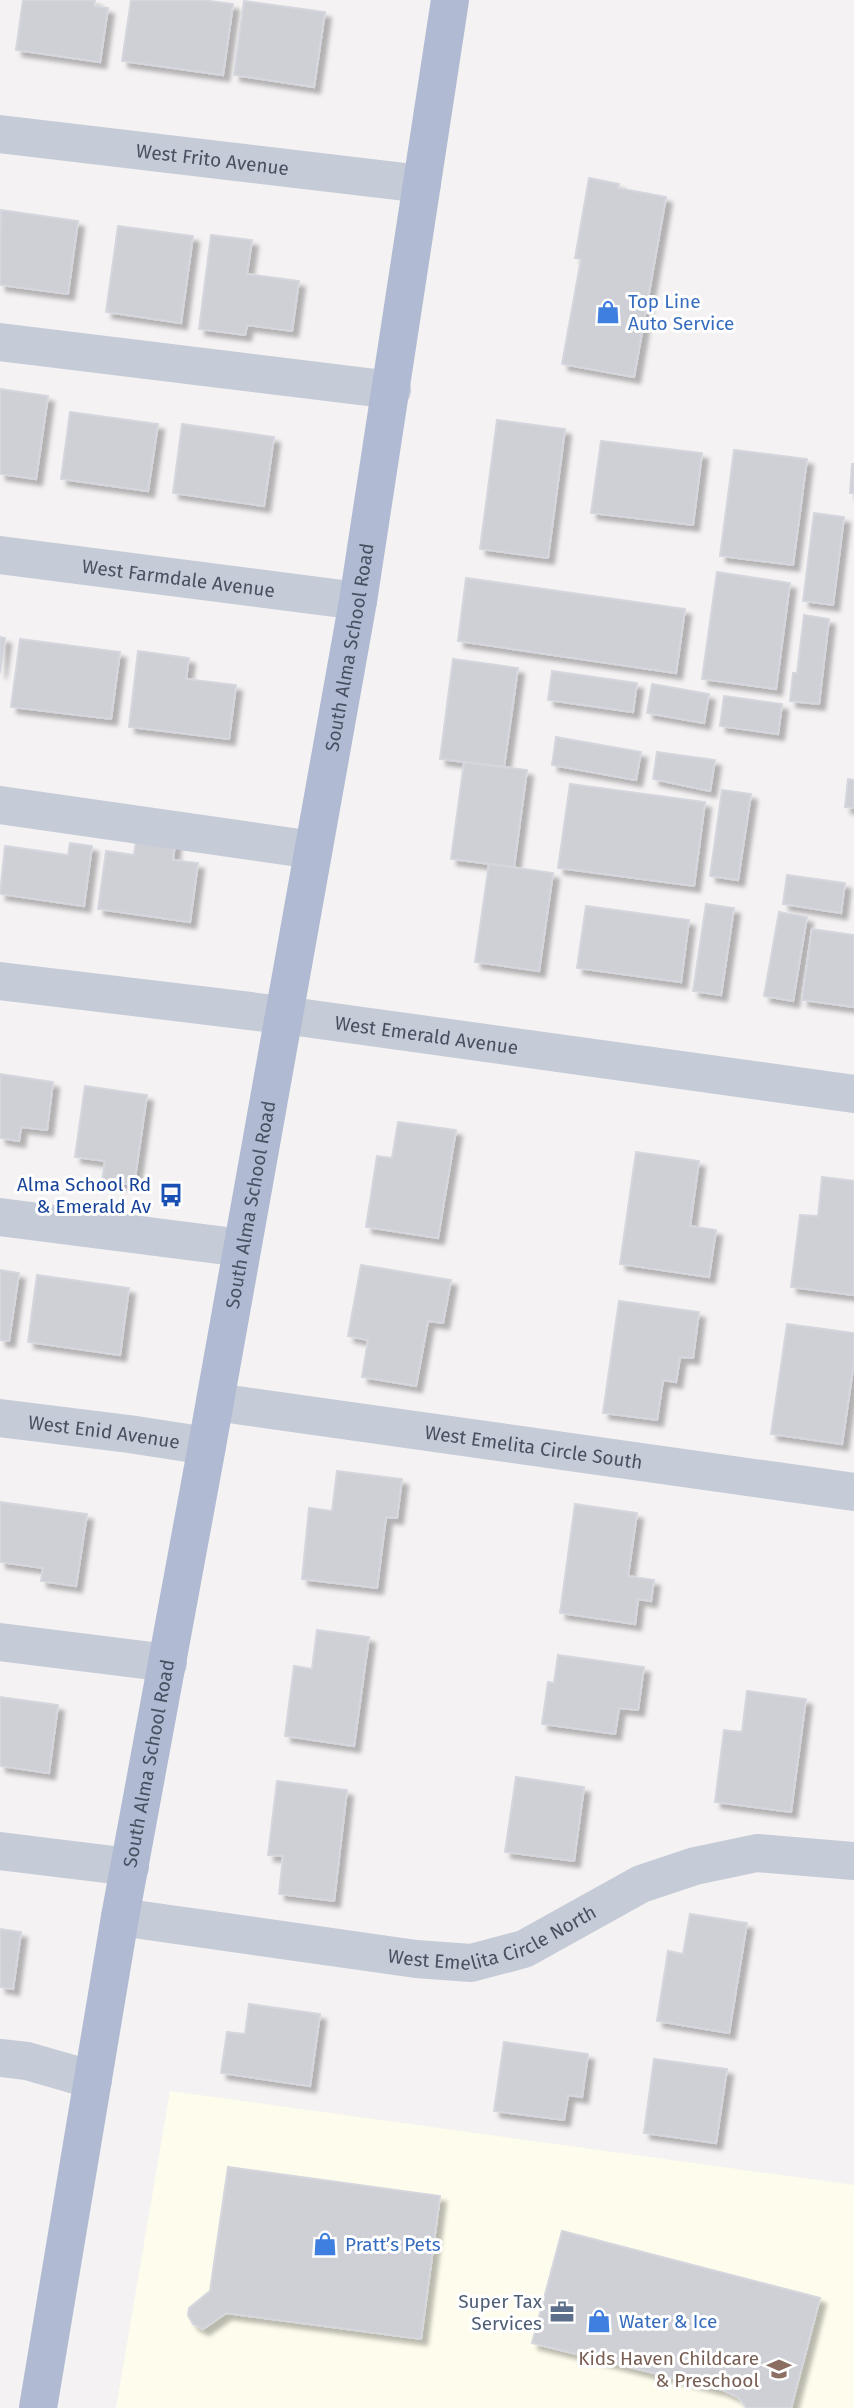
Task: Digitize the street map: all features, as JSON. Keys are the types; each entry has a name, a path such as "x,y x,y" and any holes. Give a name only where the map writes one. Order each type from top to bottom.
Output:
{"main road":[{"name":"South Alma School Road","path":"38,2408 120,1917 208,1446 358,601 450,0"}],"street":[{"name":"West Frito Avenue","path":"0,134 422,184"},
{"path":"0,342 392,390"},
{"name":"West Farmdale Avenue","path":"0,555 358,601"},
{"path":"0,804 313,850"},
{"name":"West Emerald Avenue","path":"0,981 283,1015 854,1094"},
{"path":"0,1217 242,1248"},
{"name":"West Emelita Circle South","path":"215,1402 854,1492"},
{"name":"West Enid Avenue","path":"0,1418 129,1433 208,1446"},
{"path":"0,1642 168,1663"},
{"path":"0,1851 130,1867"},
{"name":"West Emelita Circle North","path":"120,1917 416,1959 471,1963 524,1949 641,1884 695,1866 757,1853 854,1861"},
{"path":"0,2058 27,2061 93,2080"}],"shaded area":[{"path":"170,2091 854,2185 854,2408 116,2408"}],"building":[{"path":"23,0 95,0 94,6 108,8 100,62 16,50"},
{"path":"131,0 202,0 233,4 223,75 122,61"},
{"path":"244,1 325,12 314,87 234,75"},
{"name":"Top Line Auto Service","path":"589,178 619,184 618,188 666,197 634,377 562,364 581,259 575,258"},
{"path":"1,210 78,221 68,294 0,285"},
{"path":"118,226 193,236 181,323 106,312"},
{"path":"211,235 252,240 247,274 299,281 292,331 247,325 245,335 199,329"},
{"path":"0,389 48,396 36,479 0,474"},
{"path":"70,412 158,424 148,491 61,479"},
{"path":"497,420 565,429 548,558 480,549"},
{"path":"182,424 274,437 264,506 173,493"},
{"path":"601,441 702,453 693,525 591,513"},
{"path":"734,450 807,459 793,565 720,556"},
{"path":"852,464 854,493 850,493"},
{"path":"814,513 844,517 833,605 803,601"},
{"path":"717,572 790,583 776,689 702,679"},
{"path":"466,578 685,609 676,673 458,641"},
{"path":"804,615 829,619 819,704 790,701 793,673 797,673"},
{"path":"0,637 5,638 0,673"},
{"path":"20,639 120,652 111,719 11,707"},
{"path":"138,651 189,658 186,679 236,685 229,739 129,727"},
{"path":"453,659 518,668 504,767 440,759"},
{"path":"552,671 637,683 633,712 548,700"},
{"path":"652,684 709,694 704,723 647,713"},
{"path":"724,696 782,704 778,734 720,726"},
{"path":"556,737 641,752 636,780 552,765"},
{"path":"657,752 715,760 710,791 653,779"},
{"path":"464,762 527,770 514,867 451,859"},
{"path":"848,779 854,780 854,808 845,807"},
{"path":"570,784 705,802 694,886 558,868"},
{"path":"722,790 751,794 738,880 710,876"},
{"path":"137,831 176,836 173,860 198,863 190,922 98,909 106,851 134,855"},
{"path":"70,843 92,846 84,906 0,894 5,846 68,855"},
{"path":"489,864 553,873 539,971 475,962"},
{"path":"787,875 845,883 841,913 783,904"},
{"path":"706,904 734,908 721,995 693,991"},
{"path":"586,906 689,920 681,982 577,968"},
{"path":"779,912 807,917 793,1001 764,996"},
{"path":"812,929 854,935 854,1007 802,1000"},
{"path":"0,1074 53,1082 47,1130 21,1127 19,1141 0,1138"},
{"path":"85,1086 147,1095 134,1185 102,1181 105,1161 75,1157"},
{"path":"398,1122 456,1130 438,1238 366,1227 377,1156 392,1158"},
{"path":"636,1152 699,1161 690,1226 716,1230 709,1277 620,1264"},
{"path":"822,1177 854,1181 854,1295 791,1287 800,1215 818,1216"},
{"path":"361,1265 451,1280 443,1323 428,1321 416,1386 362,1377 368,1340 348,1336"},
{"path":"0,1270 19,1273 9,1341 0,1340"},
{"path":"37,1275 129,1288 120,1355 28,1342"},
{"path":"619,1301 699,1312 693,1358 680,1357 676,1382 663,1380 657,1420 603,1413"},
{"path":"787,1324 854,1333 854,1362 842,1444 771,1434"},
{"path":"337,1471 402,1479 397,1518 386,1517 377,1588 302,1579 309,1508 332,1511"},
{"path":"0,1502 87,1514 76,1586 41,1581 43,1568 0,1562"},
{"path":"575,1504 637,1513 628,1576 654,1580 651,1601 638,1599 635,1624 560,1613"},
{"path":"317,1630 369,1637 354,1746 285,1736 294,1666 312,1669"},
{"path":"558,1655 644,1667 638,1710 619,1708 615,1734 542,1724 548,1682 554,1683"},
{"path":"747,1691 806,1699 791,1812 715,1802 724,1730 742,1732"},
{"path":"0,1697 58,1705 49,1773 0,1766"},
{"path":"516,1777 584,1787 574,1861 505,1852"},
{"path":"277,1781 347,1790 334,1901 279,1894 283,1856 268,1855"},
{"path":"690,1914 747,1923 729,2033 657,2021 668,1951 683,1954"},
{"path":"0,1929 21,1932 13,1989 0,1987"},
{"path":"249,2004 320,2014 310,2086 221,2073 227,2032 245,2034"},
{"path":"504,2042 588,2054 582,2097 568,2095 564,2120 494,2111"},
{"path":"654,2059 727,2069 716,2143 644,2133"},
{"name":"Pratt’s Pets","path":"228,2167 440,2196 421,2339 226,2313 203,2329 193,2324 188,2315 189,2308 210,2291"},
{"path":"562,2231 820,2298 791,2408 747,2408 738,2397 723,2390 532,2343"}],"place":[{"name":"Top Line Auto Service","path":"608,312"},
{"name":"Alma School Rd & Emerald Av","path":"171,1195"},
{"name":"Pratt’s Pets","path":"325,2244"},
{"name":"Super Tax Services","path":"562,2312"},
{"name":"Water & Ice","path":"599,2321"},
{"name":"Kids Haven Childcare & Preschool","path":"779,2369"}]}
